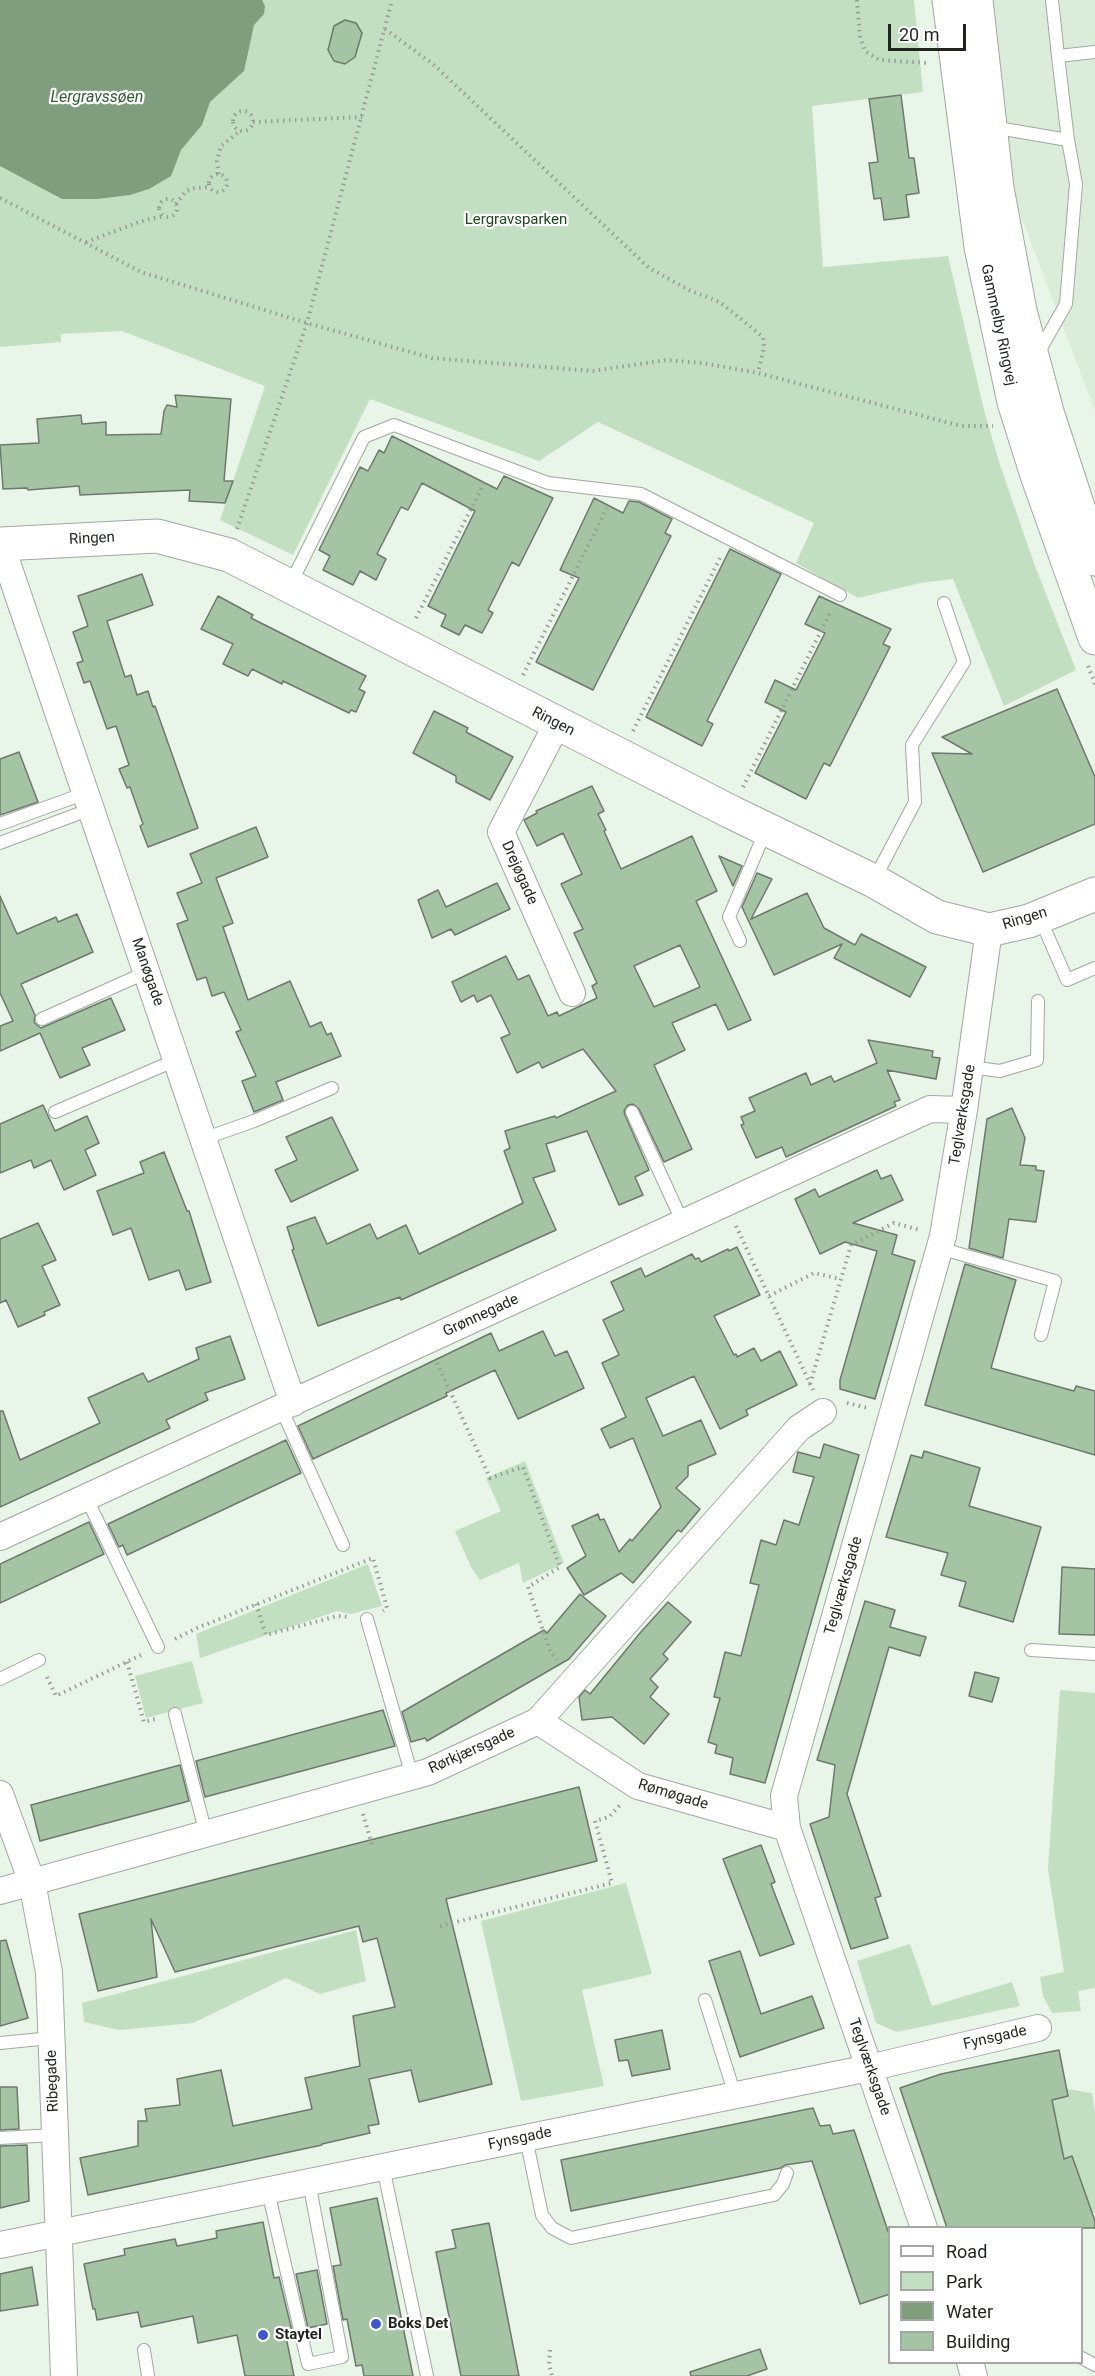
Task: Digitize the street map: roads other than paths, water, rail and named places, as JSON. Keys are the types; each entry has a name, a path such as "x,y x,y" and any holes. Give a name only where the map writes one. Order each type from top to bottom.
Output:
{"street":[{"name":"Gammelby Ringvej","path":"949,0 981,247 1014,402 1037,476 1095,638"},
{"name":"Gammelby Ringvej","path":"976,0 997,188 1020,311 1047,412 1095,559"},
{"name":"Ringen","path":"0,543 156,536 229,555 620,756 874,881 938,917 989,930 1029,921 1095,894"},
{"name":"Manøgade","path":"0,543 203,1139 287,1405"},
{"name":"Drejøgade","path":"557,724 501,832 572,993"},
{"name":"Teglværksgade","path":"923,2226 787,1828 784,1796 941,1242 964,1110 989,930"},
{"name":"Grønnegade","path":"0,1537 930,1109 964,1110"},
{"name":"Rørkjærsgade","path":"0,1891 428,1772 538,1721 799,1428 823,1412"},
{"name":"Rømøgade","path":"538,1721 638,1786 787,1828"},
{"name":"Ribegade","path":"0,1794 32,1882 49,1972 64,2376"},
{"name":"Fynsgade","path":"0,2245 869,2067 1038,2028"}],"lane":[{"path":"1033,361 1066,304 1077,184 1068,140 1052,0"},
{"path":"1058,56 1095,52"},
{"path":"990,127 1068,140"},
{"path":"289,586 364,437 394,424 548,483 642,494 840,595"},
{"path":"874,881 915,802 912,745 964,662 944,603"},
{"path":"0,824 88,801"},
{"path":"0,843 88,801"},
{"path":"740,941 729,917 766,829"},
{"path":"1040,917 1067,980 1095,968"},
{"path":"42,1019 147,972"},
{"path":"970,1067 1000,1071 1038,1060 1038,1001"},
{"path":"55,1112 176,1060"},
{"path":"203,1139 254,1121 332,1088"},
{"path":"632,1112 683,1223"},
{"path":"941,1242 1056,1281 1041,1335"},
{"path":"287,1405 343,1545"},
{"path":"86,1497 158,1647"},
{"path":"367,1619 412,1776"},
{"path":"1031,1650 1095,1654"},
{"path":"0,1679 39,1660"},
{"path":"175,1714 206,1834"},
{"path":"705,2000 735,2095"},
{"path":"0,2043 51,2038"},
{"path":"0,2138 55,2135"},
{"path":"526,2138 542,2215 552,2228 571,2238 774,2195 783,2184 787,2173"},
{"path":"383,2167 428,2376"},
{"path":"268,2191 308,2364 342,2357 309,2182"},
{"path":"144,2350 148,2376"}],"water":[{"name":"Lergravssøen","path":"0,0 262,0 265,6 264,14 254,25 244,71 210,102 202,125 181,150 171,176 149,189 130,195 97,199 62,199 0,166"}],"place":[{"name":"Boks Det","path":"376,2324"},
{"name":"Staytel","path":"263,2335"}],"park label":[{"name":"Lergravsparken","path":"516,220"}]}
